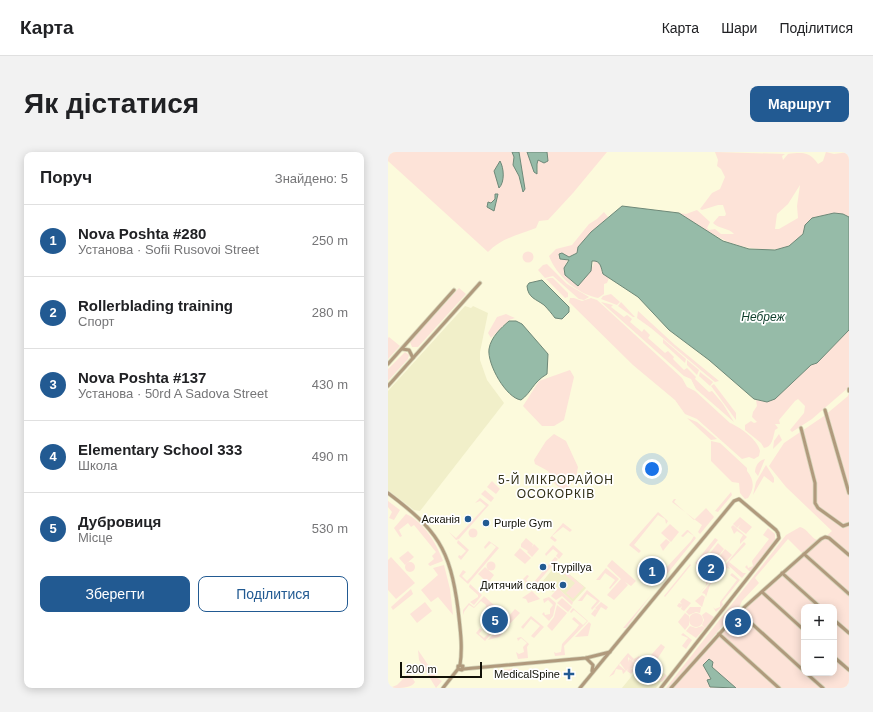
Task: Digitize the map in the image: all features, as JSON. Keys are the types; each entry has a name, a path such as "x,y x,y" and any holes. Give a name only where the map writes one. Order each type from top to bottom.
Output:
{"street":[{"path":"388,386 480,283"},
{"path":"388,364 454,290"},
{"path":"402,349 409,350 413,358"},
{"path":"825,410 849,493"},
{"path":"801,428 815,483 815,503 818,508 843,526 849,524"},
{"path":"388,493 426,525 444,550 453,577 462,643 460,665 443,688"},
{"path":"580,688 735,499 742,500 776,530 779,538 661,688"},
{"path":"672,688 718,634 739,612 824,538 830,538 849,555"},
{"path":"804,554 849,594"},
{"path":"782,573 817,604"},
{"path":"762,592 801,627"},
{"path":"739,612 801,668"},
{"path":"837,623 849,633"},
{"path":"718,634 779,688"},
{"path":"458,669 586,658 610,652"},
{"path":"586,658 592,665 591,675"},
{"path":"837,660 849,670"},
{"path":"460,665 463,666 463,669"},
{"path":"809,676 823,688"}],"shaded area":[{"path":"388,152 512,152 514,157 513,165 519,176 521,188 525,189 519,152 527,152 534,172 538,170 538,160 547,157 547,152 607,152 548,220 539,221 536,228 504,240 488,252 388,161","holes":["500,162 502,166 503,179 498,180 494,171"]},
{"path":"715,152 785,154 782,156 783,160 788,154 802,153 812,157 818,164 823,161 826,152 834,154 849,152 849,217 843,214 815,217 805,225 804,232 799,239 788,246 781,248 752,248 741,246 720,238 679,213 686,214 697,210 710,222 707,228 709,230 715,229 721,234 734,234 713,223 719,216 725,216 726,214 723,205 702,210 700,209 712,193 720,189 725,177 721,169 717,166 718,160","holes":["800,185 797,206 798,218 779,229 775,229 777,214 788,204"]},
{"path":"604,212 608,217 578,247 577,253 569,257 558,257 562,260 568,259 564,268 565,275 574,283 593,266 594,260 601,265 602,272 609,278 607,283 604,284 604,294 598,298 582,292 568,283 552,263 549,256 556,249 572,245 589,224"},
{"path":"526,252 530,252 532,253 532,261 526,262 523,259 523,255"},
{"path":"547,264 567,284 589,297 584,300 579,299 553,276 545,278 538,270 543,265"},
{"path":"553,278 568,293 568,297 565,298 546,279"},
{"path":"459,288 466,294 418,347 412,347 410,342"},
{"path":"611,294 620,302 617,305 601,299 603,296"},
{"path":"570,298 582,301 591,298 597,300 682,378 687,387 695,391 730,423 752,438 759,447 759,456 754,459 749,457 742,459 697,419 685,414 675,400 633,365 569,302"},
{"path":"601,302 613,305 611,307 624,317 627,315 632,319 630,322 642,332 644,329 650,335 648,338 665,353 668,351 674,357 673,359 684,370 687,368 696,377 695,379 709,392 712,391 723,404 734,422 696,389 691,379 684,376"},
{"path":"621,302 635,317 618,306"},
{"path":"465,306 471,308 473,306 488,313 480,352 480,360 487,380 504,403 420,511 414,510 388,490 388,391"},
{"path":"638,311 675,345 719,381 715,382 637,318"},
{"path":"506,314 515,318 509,320 491,338 488,333 497,317"},
{"path":"849,330 849,387 812,419 792,432 790,430 804,413 805,406 798,399 795,401 779,420 780,424 775,424 778,428 775,430 773,439 769,446 764,448 761,443 745,430 745,425 751,421 754,423 757,422 752,417 757,406 756,400 767,402 775,399 811,365 817,363"},
{"path":"389,337 400,346 388,359 388,338"},
{"path":"663,339 686,359 685,363 663,343"},
{"path":"405,352 409,355 408,359 388,381 388,369"},
{"path":"687,360 699,370 697,375 687,365"},
{"path":"570,370 574,377 564,420 554,426 542,426 523,406 539,381"},
{"path":"700,372 713,382 710,386 699,376"},
{"path":"714,384 736,413 736,420 711,386"},
{"path":"849,393 849,688 673,688 739,613 832,531 786,487 769,466 784,443 824,416 848,396"},
{"path":"687,418 697,422 717,439 711,440"},
{"path":"554,434 566,441 578,467 576,477 566,491 563,491 554,483 548,471 535,464 534,460 546,441"},
{"path":"779,434 782,440 773,449 774,441"},
{"path":"711,441 720,443 747,468 753,484 752,491 748,498 745,499 740,493 739,483 732,482 711,461"},
{"path":"765,459 758,476 755,472 756,468 759,462"},
{"path":"766,465 774,478 774,482 773,483 764,476 753,495 756,482"},
{"path":"492,481 500,489 496,494 487,487"},
{"path":"485,490 494,498 491,502 481,494"},
{"path":"731,492 732,495 718,512 715,511"},
{"path":"480,498 489,505 459,539 456,540 449,532 456,538 486,506 480,501 475,503"},
{"path":"676,499 674,502 686,512 672,502"},
{"path":"388,501 400,510 394,520 389,518 392,512 388,507"},
{"path":"706,508 714,517 700,534 698,532 702,525 695,519"},
{"path":"658,512 668,521 666,524 665,519 658,515 634,545 641,551 639,553 629,545"},
{"path":"406,514 424,527 437,547 443,561 430,566 428,564 434,559 432,556 436,552 414,525 411,527 408,523 399,530 402,536 400,537 394,528"},
{"path":"740,517 752,527 746,534 738,528 741,524 737,528 733,524"},
{"path":"563,523 572,530 570,532 563,527 552,536 557,540 555,542 550,538"},
{"path":"670,524 679,532 671,542 661,533"},
{"path":"733,525 747,537 740,544 740,540 743,535 737,531 734,534 731,527"},
{"path":"800,527 805,529 817,540 802,553 788,539 755,578 759,583 742,601 738,610 735,611 670,688 666,688 786,535"},
{"path":"473,528 478,533 473,538 468,533"},
{"path":"768,528 775,534 775,540 751,571 749,571 745,567 747,565 748,568 753,566 752,561 769,539 763,535"},
{"path":"687,530 694,536 688,532 683,537 681,536"},
{"path":"694,536 696,538 667,574 656,565 661,560 662,561 659,564 661,564 659,565 665,569"},
{"path":"526,538 533,544 532,547 534,544 539,549 532,557 527,552 528,551 521,547 521,544"},
{"path":"715,538 718,540 698,565 695,563"},
{"path":"666,539 670,542 663,551 660,545"},
{"path":"458,540 469,550 461,560 458,557 459,555 461,556 466,551 457,543"},
{"path":"489,541 499,548 468,584 459,576 463,570 466,572 462,576 467,581 471,577 496,547 491,543 485,549 484,547"},
{"path":"744,542 746,544 729,562 743,573 746,573 742,578 728,565 730,569 727,568 718,579 719,581 715,579 710,585 706,597 705,594 702,593"},
{"path":"718,543 724,549 712,564 706,558"},
{"path":"553,545 563,554 559,559 556,556 558,553 553,549 546,556 545,554"},
{"path":"520,548 531,558 525,564 514,555"},
{"path":"725,549 732,555 721,567 715,562"},
{"path":"408,551 414,557 405,565 399,558"},
{"path":"391,557 415,583 396,599 388,590 388,560"},
{"path":"555,557 558,559 532,589 523,579 527,575 529,576 526,580 531,584 534,582"},
{"path":"705,559 719,570 699,594 706,585 706,582 713,576 700,565"},
{"path":"612,560 636,581 631,586 625,582 628,585 614,600 607,595 621,579 607,566"},
{"path":"408,562 412,562 415,567 412,572 408,572 405,569 405,565"},
{"path":"489,562 493,562 495,566 493,570 489,570 487,568 487,564"},
{"name":"Дитячий садок","path":"557,564 586,588 573,602 557,587 553,592 542,582"},
{"path":"690,564 691,565 665,597 664,596"},
{"path":"444,565 450,589 453,615 438,597 431,602 421,590 438,575 433,568"},
{"path":"558,565 584,587 573,599 566,593 575,583 556,567"},
{"path":"485,567 494,575 488,583 478,574"},
{"path":"606,568 619,579 610,589 609,588 615,580 605,573 600,580 596,580"},
{"path":"732,573 740,580 722,602 723,605 716,612 713,607 715,609 720,607 720,602 737,580 730,575"},
{"path":"470,584 482,595 474,605 470,602 478,597 478,595 469,587"},
{"path":"558,588 573,602 572,605 562,596 556,600 551,596"},
{"path":"411,589 413,594 393,610 391,607"},
{"path":"587,590 600,601 592,610 591,608 597,601 587,594 582,601 578,601"},
{"path":"532,591 540,599 528,603 526,599 522,598"},
{"path":"651,595 626,628 623,628"},
{"path":"702,595 705,597 702,607 695,601"},
{"path":"484,596 495,606 491,610 489,608 485,612 486,605 481,601 474,608 469,605 463,615 463,610 469,603 474,607"},
{"path":"549,597 556,603 553,616 549,621 542,614 544,612 545,615 550,614 550,609 553,605 548,600 544,603 543,599"},
{"path":"562,598 572,607 568,612 557,603"},
{"path":"683,598 691,603 684,611 681,609 682,606 680,608 677,606 679,603 682,604 680,602"},
{"path":"425,602 432,611 417,623 410,614"},
{"path":"601,602 608,607 606,610 601,607 595,617 591,614 595,609 597,610 595,608"},
{"path":"557,605 567,613 552,631 547,626 554,617"},
{"path":"690,607 701,607 700,613 696,612 689,615 686,612"},
{"path":"573,608 588,621 564,646 565,655 555,656 554,652 561,652 562,644 579,625 572,619 574,617 583,625 587,621 574,610 571,613 570,612"},
{"path":"515,609 520,613 506,628 502,624"},
{"path":"706,612 714,617 705,628 702,625 704,620 702,615"},
{"path":"685,613 689,616 689,625 685,630 678,622"},
{"path":"696,613 701,615 703,620 701,625 696,627 691,625 689,620 691,615"},
{"path":"531,616 544,627 534,638 531,636 540,626 531,619 523,629 521,627"},
{"path":"589,622 591,624 588,636 575,637"},
{"path":"501,625 504,627 500,632 502,634 499,637 488,640"},
{"path":"496,626 497,627 485,641 476,633 480,628 482,630 479,634 484,638"},
{"path":"690,626 696,628 702,626 705,628 696,638 686,631"},
{"path":"683,633 692,640 686,649 682,646 688,638 681,635"},
{"path":"521,637 529,644 527,647 528,658 518,659 516,652 519,654 524,652 523,647 527,643 521,638 518,641 517,638"},
{"path":"661,644 665,647 658,658 651,663 667,676 662,682 656,678 660,680 665,675 651,664 647,669 648,671 645,669 654,659 651,655"},
{"path":"418,650 437,678 442,681 436,688 419,660"},
{"path":"628,653 634,659 632,661 635,663 632,665 635,664 630,670 634,670 631,674 627,671 628,669 626,671 623,674 622,670 616,669 614,674 609,677 622,660"},
{"path":"639,656 642,660 640,663 638,661 640,659 637,661 639,663 634,670 632,668 637,662 636,663 633,661"},
{"path":"644,661 650,665 651,664 666,675 656,688 622,688"},
{"path":"518,668 519,674 517,671 497,674 495,677 494,671"},
{"path":"407,675 410,675 415,682 414,684 406,687 392,687 397,685"}],"water":[{"path":"512,152 519,152 525,189 523,192 519,176 513,165 514,157"},
{"path":"527,152 547,152 548,161 544,163 538,160 537,174 534,172"},
{"path":"500,161 503,175 499,188 494,171"},
{"path":"495,194 498,194 494,211 487,207 488,202 491,203 495,199"},
{"name":"Небреж","path":"622,206 679,213 723,241 749,249 775,250 789,246 803,234 805,225 812,218 834,213 843,214 849,217 849,330 817,363 811,365 775,399 767,402 754,399 709,360 669,330 638,297 603,274 599,263 592,261 591,271 578,286 565,275 564,268 569,260 560,259 559,254 562,253 569,257 577,253 578,247 591,232"},
{"path":"542,280 569,307 569,312 562,319 555,318 544,305 533,298 529,293 527,286 529,283"},
{"path":"509,321 516,321 522,324 548,354 547,374 538,381 528,394 521,400 515,398 504,387 494,371 489,355 490,345 494,337"},
{"path":"709,659 713,662 712,667 736,688 710,687 707,680 711,679 703,665"}],"place":[{"name":"Асканія","path":"468,519"},
{"name":"Purple Gym","path":"486,523"},
{"name":"Trypillya","path":"543,567"},
{"name":"Rollerblading training","path":"711,568"},
{"name":"Nova Poshta #280","path":"652,571"},
{"name":"Дитячий садок","path":"563,585"},
{"name":"Дубровиця","path":"495,620"},
{"name":"Nova Poshta #137","path":"738,622"},
{"name":"Elementary School 333","path":"648,670"},
{"name":"MedicalSpine","path":"569,674"}],"district":[{"name":"5-Й МІКРОРАЙОН ОСОКОРКІВ","path":"556,487"}]}
